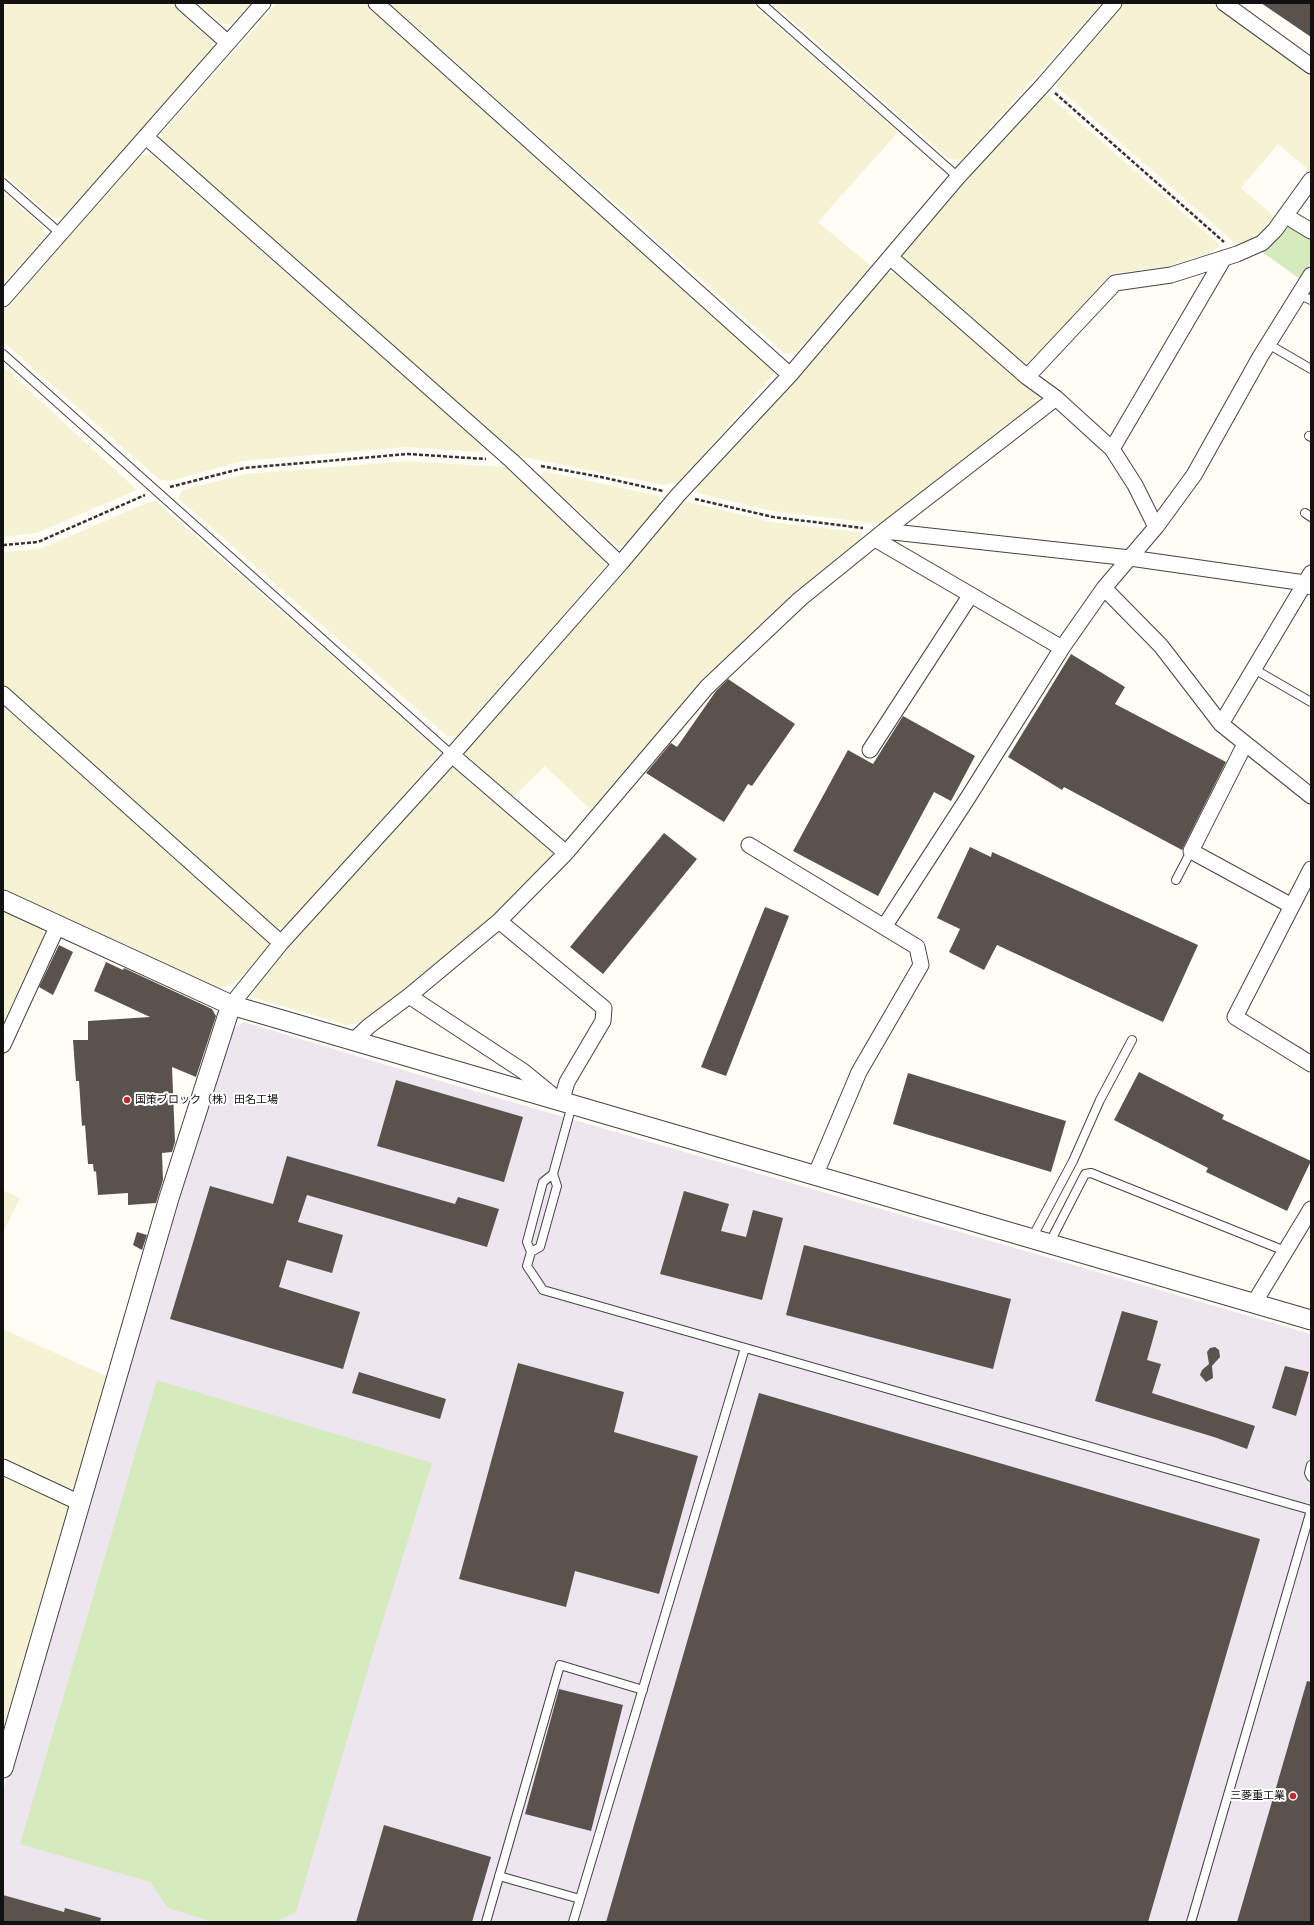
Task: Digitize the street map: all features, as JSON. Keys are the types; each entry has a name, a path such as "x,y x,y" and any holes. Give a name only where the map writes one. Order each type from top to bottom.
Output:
{"street":[{"path":"183,3 227,42"},
{"path":"3,299 146,137 227,42 263,3"},
{"path":"376,3 790,375"},
{"path":"3,1768 6,1749 169,1198 231,1005 281,943 452,755 620,564 678,495 790,375 958,177 1044,84 1114,3"},
{"path":"1224,3 1311,66"},
{"path":"146,137 512,461 620,564"},
{"path":"1027,377 1115,283 1171,275 1231,256 1262,243 1270,236 1286,216 1311,180"},
{"path":"1286,216 1311,231"},
{"path":"1112,448 1231,256"},
{"path":"890,257 1027,377 1056,398 1112,448 1135,485 1156,527"},
{"path":"884,927 1062,648 1104,588 1156,527 1194,475 1268,344 1305,297 1311,275"},
{"path":"353,1041 369,1026 409,996 499,921 566,853 707,687 800,599 879,535 1056,398"},
{"path":"879,535 1130,558 1309,581 1221,724"},
{"path":"879,535 970,596 1062,648"},
{"path":"1104,588 1161,646 1221,724 1311,796"},
{"path":"870,750 970,596"},
{"path":"3,694 281,943"},
{"path":"1245,744 1191,851 1292,906"},
{"path":"452,755 566,853"},
{"path":"749,845 917,946 921,965 859,1072 815,1176"},
{"path":"1310,1060 1235,1017 1311,869"},
{"path":"3,900 231,1005 1311,1320"},
{"path":"499,921 604,1008 603,1021 567,1082 567,1103"},
{"path":"3,1045 58,925"},
{"path":"409,996 567,1103"},
{"path":"1254,1303 1311,1209"},
{"path":"3,1467 80,1503"}],"lane":[{"path":"761,3 958,177"},
{"path":"3,183 61,234"},
{"path":"1268,344 1311,369"},
{"path":"3,354 452,755"},
{"path":"1254,669 1311,702"},
{"path":"1176,880 1191,851"},
{"path":"1040,1241 1100,1100 1132,1040"},
{"path":"531,1252 540,1247 557,1186 553,1174 567,1103"},
{"path":"1040,1241 1085,1174 1091,1173 1285,1251"},
{"path":"553,1174 543,1182 527,1242 531,1252 527,1266 543,1290 1311,1510 1191,1922"},
{"path":"573,1922 745,1348"},
{"path":"1311,1466 1309,1473 1311,1477"},
{"path":"486,1922 560,1665 643,1690"},
{"path":"499,1876 580,1899"}],"path":[{"path":"1044,84 1231,256"},
{"path":"3,545 38,542 157,491 244,468 408,454 512,461 601,476 773,517 879,535"}],"shaded area":[{"path":"3,3 175,3 212,36 213,47 64,217 53,218 3,173"},
{"path":"198,3 251,3 232,24 222,24"},
{"path":"277,3 367,3 774,365 775,372 680,482 663,485 518,456 162,143 162,133"},
{"path":"389,3 751,3 898,132 818,222 871,266 796,353 785,354"},
{"path":"772,3 1102,3 961,160 949,159"},
{"path":"1124,3 1214,3 1311,73 1311,170 1310,171 1278,144 1241,188 1276,218 1257,239 1236,244 1057,87 1056,78"},
{"path":"1048,95 1220,245 1212,252 1169,266 1111,274 1031,363 1020,362 904,258 903,250 1039,96"},
{"path":"141,155 152,155 483,446 479,452 406,447 243,461 170,481 160,480 3,342 3,312"},
{"path":"3,192 44,228 44,238 3,284"},
{"path":"883,273 896,273 1040,394 1038,406 880,524 772,511 697,493 696,485"},
{"path":"3,366 137,490 37,533 3,537"},
{"path":"408,461 505,467 607,557 606,566 457,736 447,736 178,498 183,490 245,474"},
{"path":"543,471 659,496 661,503 624,546 616,545 541,477"},
{"path":"149,502 158,503 437,749 438,756 286,927 275,927 3,685 3,552 40,549"},
{"path":"688,502 771,522 861,532 861,541 699,688 591,810 545,766 513,797 465,754 464,747 679,504"},
{"path":"3,706 267,938 268,947 235,983 217,988 3,889"},
{"path":"457,765 552,847 553,856 493,916 405,991 360,1023 347,1025 254,998 252,990 449,766"},
{"path":"3,911 42,929 45,938 3,1030"},
{"path":"244,1022 423,1076 1311,1334 1311,1922 3,1922 3,1791 185,1182 234,1028"},
{"path":"3,1190 20,1198 3,1233"},
{"path":"3,1329 110,1378 76,1486 68,1489 3,1458"},
{"path":"3,1472 68,1502 72,1510 5,1730 3,1731"}],"green space":[{"path":"1290,226 1311,240 1311,262 1300,279 1262,252"},
{"path":"157,1380 432,1463 370,1662 296,1912 275,1922 213,1922 168,1908 150,1882 20,1844"}],"building":[{"path":"1261,3 1311,3 1311,37"},
{"path":"1071,654 1125,687 1115,704 1226,762 1182,850 1064,787 1062,790 1008,757"},
{"path":"728,679 795,724 752,786 748,784 724,822 646,773 671,743 677,747 716,691"},
{"path":"903,716 975,756 951,801 934,792 878,896 793,851 848,750 873,764"},
{"path":"664,833 697,859 603,974 570,947"},
{"path":"970,847 991,857 992,852 1198,945 1163,1022 997,945 984,970 949,952 960,929 937,918"},
{"path":"765,907 789,916 726,1076 701,1067"},
{"path":"59,945 73,952 53,995 39,987"},
{"name":"国策ブロック（株）田名工場","path":"106,962 123,970 124,968 212,1009 216,1016 196,1077 172,1067 175,1142 172,1152 162,1153 163,1180 156,1203 128,1205 128,1193 98,1195 96,1171 94,1172 93,1164 88,1164 85,1125 82,1126 79,1081 76,1081 73,1040 88,1040 88,1021 150,1017 94,991"},
{"path":"1139,1072 1224,1115 1222,1119 1311,1161 1287,1211 1206,1172 1208,1168 1114,1120"},
{"path":"908,1073 1066,1121 1051,1172 893,1124"},
{"path":"396,1080 523,1117 504,1182 377,1146"},
{"path":"287,1156 455,1204 458,1197 499,1209 487,1247 307,1195 298,1222 343,1235 332,1273 287,1260 279,1287 360,1312 343,1369 170,1319 210,1186 273,1204"},
{"path":"684,1191 729,1204 721,1231 746,1237 753,1210 783,1218 762,1300 660,1274"},
{"path":"137,1232 147,1235 142,1250 133,1245"},
{"path":"804,1245 1011,1299 993,1369 786,1315"},
{"path":"1122,1311 1158,1321 1147,1360 1161,1364 1152,1393 1255,1426 1247,1449 1214,1437 1095,1401"},
{"path":"1215,1347 1219,1350 1220,1357 1212,1366 1213,1378 1206,1382 1200,1375 1202,1370 1209,1364 1207,1352 1210,1348"},
{"path":"518,1363 624,1392 614,1432 698,1456 659,1594 575,1571 566,1607 459,1579"},
{"path":"1285,1366 1309,1372 1296,1416 1272,1408"},
{"path":"359,1372 446,1399 440,1419 352,1393"},
{"path":"759,1393 1260,1539 1148,1922 606,1922"},
{"name":"三菱重工業","path":"1307,1681 1311,1682 1311,1922 1237,1922"},
{"path":"559,1689 623,1705 591,1831 525,1814"},
{"path":"384,1825 491,1857 472,1922 356,1922"},
{"path":"3,1895 64,1912 65,1908 101,1918 100,1922 3,1922"}],"place":[{"name":"国策ブロック（株）田名工場","path":"127,1100"},
{"name":"三菱重工業","path":"1293,1796"}]}
